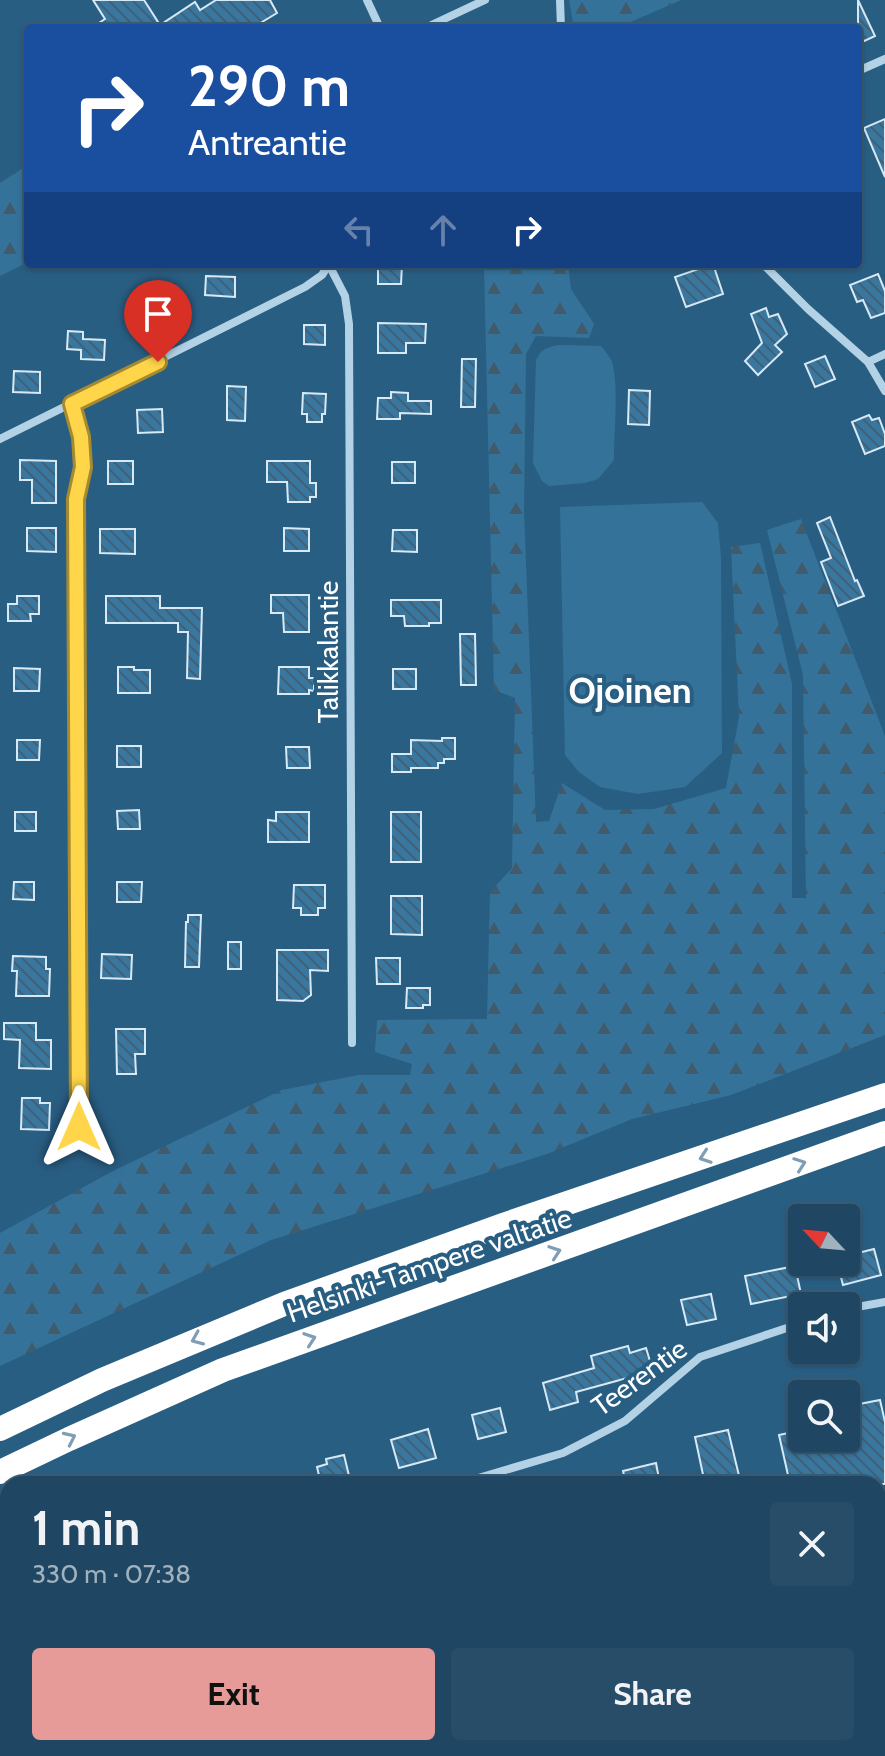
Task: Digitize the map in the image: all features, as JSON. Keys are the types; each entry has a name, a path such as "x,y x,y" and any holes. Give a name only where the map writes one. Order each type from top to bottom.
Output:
{"highway":[{"name":"Helsinki-Tampere valtatie","path":"0,1429 102,1380 284,1304 503,1225 885,1095"},
{"name":"Helsinki-Tampere valtatie","path":"0,1472 223,1370 885,1133"}],"street":[{"path":"367,0 378,24"},
{"path":"434,24 485,0"},
{"path":"560,0 561,24"},
{"path":"862,69 885,59"},
{"path":"0,439 305,287 326,268"},
{"name":"Talikkalantie","path":"331,268 345,296 349,324 352,1043"},
{"path":"767,268 868,362 885,391"},
{"path":"868,362 885,354"},
{"path":"72,404 81,437 83,467 76,499 79,1127"},
{"path":"860,1306 885,1302"},
{"name":"Teerentie","path":"485,1476 563,1453 625,1421 700,1357 788,1328"}],"green space":[{"path":"569,0 681,0 626,24 573,24"},
{"path":"24,168 24,264 0,276 0,183"},
{"path":"484,268 568,268 571,289 594,324 589,338 536,336 526,354 524,512 536,822 549,821 562,783 605,810 654,809 726,788 739,717 731,547 760,543 792,684 792,898 806,898 803,675 767,530 801,519 885,736 885,1035 731,1095 632,1119 547,1154 271,1240 0,1366 0,1233 113,1171 282,1090 359,1075 410,1075 412,1064 375,1052 377,1020 487,1019 490,892 512,868 515,698 494,690"},
{"path":"560,345 601,346 611,360 616,396 614,460 598,479 549,486 542,481 533,463 536,360 546,349"},
{"path":"702,502 718,523 721,558 722,753 685,787 638,794 600,787 579,772 565,755 560,507"}],"building":[{"path":"93,0 144,0 159,24 97,24 105,19"},
{"path":"216,0 270,0 277,13 259,24 162,24 195,2 200,10"},
{"path":"858,0 875,36 862,42 862,24 858,24"},
{"path":"885,119 885,177 864,128"},
{"path":"378,268 402,268 401,284 378,284"},
{"path":"701,268 714,268 723,294 686,307 675,277"},
{"path":"878,274 885,291 885,313 871,318 863,300 857,302 850,285"},
{"path":"206,276 235,277 235,297 205,295"},
{"path":"156,300 170,301 171,328 144,326 144,304 156,305"},
{"path":"766,308 769,317 778,314 787,334 775,345 782,352 758,375 745,361 762,343 751,314"},
{"path":"378,323 426,324 425,343 406,343 406,353 378,353"},
{"path":"304,325 325,325 325,345 304,344"},
{"path":"68,331 83,332 83,339 105,340 104,360 81,359 81,350 67,349"},
{"path":"825,356 835,379 815,387 805,364"},
{"path":"462,359 476,359 475,407 461,407"},
{"path":"14,371 40,372 40,393 13,392"},
{"path":"227,386 246,387 245,421 227,420"},
{"path":"629,390 650,391 649,425 628,424"},
{"path":"391,392 408,393 408,401 431,401 431,414 400,413 400,419 377,419 378,398 391,398"},
{"path":"303,393 326,394 322,422 307,422 307,414 302,414"},
{"path":"162,409 163,432 138,433 137,410"},
{"path":"869,415 872,420 879,418 885,434 885,446 865,454 852,422"},
{"path":"20,460 56,461 56,503 32,503 32,480 20,480"},
{"path":"108,461 133,461 133,484 108,484"},
{"path":"267,461 310,461 310,483 316,483 316,497 310,497 310,502 288,502 287,482 267,482"},
{"path":"392,462 415,462 415,483 392,483"},
{"path":"830,517 864,596 838,606 821,562 831,558 817,523"},
{"path":"27,528 56,528 56,552 27,551"},
{"path":"284,528 309,529 309,551 284,551"},
{"path":"100,529 135,529 135,554 100,553"},
{"path":"393,530 417,530 417,552 392,551"},
{"path":"271,595 309,595 309,632 284,632 283,613 271,613"},
{"path":"17,596 39,596 39,614 30,614 31,621 8,621 8,604 17,604"},
{"path":"106,596 160,596 160,608 202,608 200,679 187,678 188,632 178,632 178,623 106,623"},
{"path":"391,600 441,600 441,623 405,626 404,616 391,616"},
{"path":"460,634 475,634 476,685 461,685"},
{"path":"118,667 150,670 150,693 118,693"},
{"path":"279,667 309,667 309,678 314,678 314,691 309,690 309,694 278,694"},
{"path":"14,668 40,669 39,691 14,691"},
{"path":"393,669 416,669 416,689 393,689"},
{"path":"442,738 455,738 455,759 444,759 444,763 438,763 438,768 392,772 392,754 411,754 411,740 442,741"},
{"path":"17,740 40,740 39,760 17,760"},
{"path":"117,746 141,746 141,767 117,767"},
{"path":"286,747 309,747 310,768 287,768"},
{"path":"139,810 140,829 118,829 117,811"},
{"path":"15,812 36,812 36,831 15,831"},
{"path":"276,812 309,812 309,842 268,842 268,820 276,821"},
{"path":"391,812 421,812 421,862 391,862"},
{"path":"14,882 34,882 34,900 13,899"},
{"path":"117,882 142,882 141,902 117,902"},
{"path":"294,885 325,885 325,908 318,908 318,915 301,915 301,908 293,908"},
{"path":"391,896 422,896 422,935 391,934"},
{"path":"188,915 201,915 199,967 185,967"},
{"path":"228,942 241,942 241,969 228,969"},
{"path":"277,950 328,950 328,971 310,970 311,995 303,1001 277,1000"},
{"path":"102,954 132,955 131,979 101,978"},
{"path":"13,956 46,957 46,969 50,969 49,996 16,996 17,971 12,971"},
{"path":"376,958 400,958 400,984 377,984"},
{"path":"407,988 430,988 430,1005 406,1008"},
{"path":"4,1023 36,1023 36,1040 51,1040 51,1069 19,1068 20,1040 4,1039"},
{"path":"116,1029 145,1029 145,1054 135,1054 136,1074 117,1074"},
{"path":"22,1098 40,1098 40,1103 50,1103 49,1130 21,1129"},
{"path":"874,1249 881,1275 843,1285 841,1276 860,1276 860,1252"},
{"path":"788,1267 788,1276 797,1276 801,1292 788,1292 788,1297 751,1304 745,1276"},
{"path":"711,1294 716,1319 687,1325 681,1300"},
{"path":"628,1346 630,1353 646,1348 653,1371 576,1392 578,1402 550,1410 543,1383 594,1368 591,1356"},
{"path":"880,1400 885,1422 885,1476 788,1476 779,1435 788,1433 788,1452 860,1452 860,1404"},
{"path":"500,1408 506,1432 478,1439 472,1415"},
{"path":"428,1429 436,1458 399,1468 391,1440"},
{"path":"728,1430 739,1476 703,1476 695,1437"},
{"path":"344,1455 349,1476 319,1476 317,1467 327,1464 326,1459"},
{"path":"656,1463 658,1476 624,1476 623,1471"}],"district":[{"name":"Ojoinen","path":"630,690"}],"route":[{"path":"79,1127 76,499 83,467 81,437 72,404 158,362"}]}
